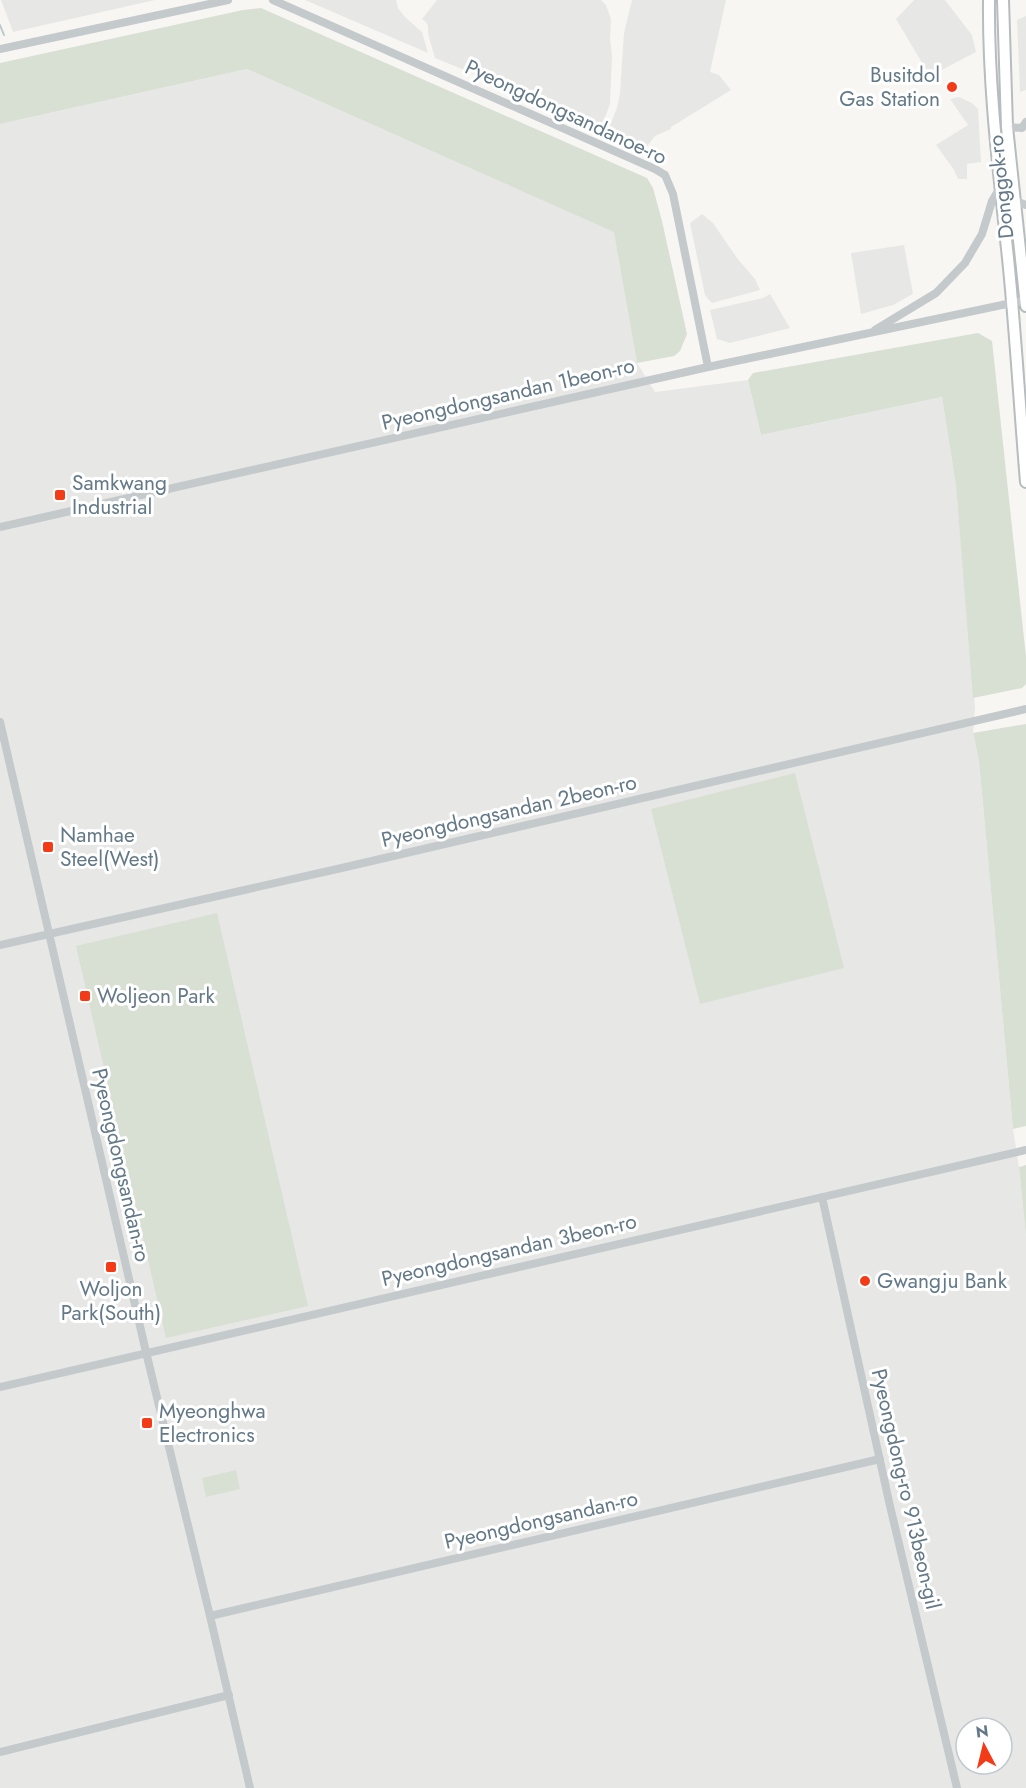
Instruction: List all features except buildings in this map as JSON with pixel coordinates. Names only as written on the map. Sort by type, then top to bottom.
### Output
[{"type":"main road","name":"Donggok-ro","points":[[989,0],[991,63],[1026,482]]},
{"type":"main road","name":"Donggok-ro","points":[[1003,0],[1007,128],[1026,306]]},
{"type":"street","points":[[0,49],[228,0]]},
{"type":"street","name":"Pyeongdongsandanoe-ro","points":[[273,0],[665,175],[673,194],[708,367]]},
{"type":"street","points":[[1007,128],[1022,128],[1026,122]]},
{"type":"street","points":[[869,334],[936,293],[965,263],[982,234],[992,201],[1001,186],[1014,200],[1026,205]]},
{"type":"street","name":"Pyeongdongsandan 1beon-ro","points":[[0,527],[708,367],[1026,300]]},
{"type":"street","name":"Pyeongdongsandan 2beon-ro","points":[[0,945],[1026,710]]},
{"type":"street","name":"Pyeongdongsandan-ro","points":[[0,722],[250,1788]]},
{"type":"street","name":"Pyeongdongsandan 3beon-ro","points":[[0,1387],[1026,1150]]},
{"type":"street","name":"Pyeongdong-ro 913beon-gil","points":[[822,1197],[880,1459],[957,1788]]},
{"type":"street","name":"Pyeongdongsandan-ro","points":[[210,1616],[880,1459]]},
{"type":"street","points":[[0,1752],[229,1695]]},
{"type":"shaded area","points":[[1,0],[155,0],[13,32]]},
{"type":"shaded area","points":[[305,0],[396,0],[398,8],[405,17],[422,32],[428,53]]},
{"type":"shaded area","points":[[437,0],[601,0],[606,5],[611,19],[612,56],[610,104],[600,131],[508,88],[435,58],[428,26],[422,19]]},
{"type":"shaded area","points":[[632,0],[726,0],[710,72],[719,75],[731,90],[671,129],[655,136],[645,149],[607,133],[620,93],[624,33]]},
{"type":"shaded area","points":[[914,0],[945,0],[972,35],[976,52],[930,76],[896,19]]},
{"type":"shaded area","points":[[261,8],[647,178],[653,188],[662,221],[687,334],[680,351],[674,356],[637,363],[614,232],[247,69],[0,124],[0,63]]},
{"type":"shaded area","points":[[1026,16],[1026,90],[1020,92],[1017,20]]},
{"type":"shaded area","points":[[247,69],[615,232],[637,363],[655,392],[748,380],[761,435],[942,397],[956,486],[975,708],[973,734],[979,761],[1013,1129],[1026,1236],[1026,1788],[0,1788],[0,124]]},
{"type":"shaded area","points":[[959,97],[972,103],[978,109],[981,162],[967,164],[967,179],[958,179],[936,145],[968,125],[950,99]]},
{"type":"shaded area","points":[[702,214],[713,223],[737,258],[755,279],[760,290],[712,303],[708,299],[705,295],[690,223]]},
{"type":"shaded area","points":[[904,245],[913,294],[893,305],[861,314],[851,253]]},
{"type":"shaded area","points":[[770,294],[790,328],[730,343],[717,339],[710,310],[763,298]]},
{"type":"shaded area","points":[[978,333],[992,341],[1026,657],[1026,684],[1022,688],[973,698],[956,486],[942,397],[761,435],[748,380],[753,373]]},
{"type":"shaded area","points":[[1026,724],[1026,1126],[1013,1129],[979,761],[973,733]]},
{"type":"shaded area","points":[[795,773],[844,968],[700,1004],[651,809]]},
{"type":"shaded area","points":[[217,913],[308,1306],[166,1338],[76,946]]},
{"type":"shaded area","points":[[1026,1165],[1026,1236],[1019,1167]]},
{"type":"shaded area","points":[[236,1470],[240,1489],[206,1497],[202,1478]]},
{"type":"waterway","points":[[0,25],[4,35]]},
{"type":"place","name":"Busitdol Gas Station","points":[[952,87]]},
{"type":"place","name":"Samkwang Industrial","points":[[60,495]]},
{"type":"place","name":"Namhae Steel(West)","points":[[48,847]]},
{"type":"place","name":"Woljeon Park","points":[[85,996]]},
{"type":"place","name":"Woljon Park(South)","points":[[111,1267]]},
{"type":"place","name":"Gwangju Bank","points":[[865,1281]]},
{"type":"place","name":"Myeonghwa Electronics","points":[[147,1423]]}]
